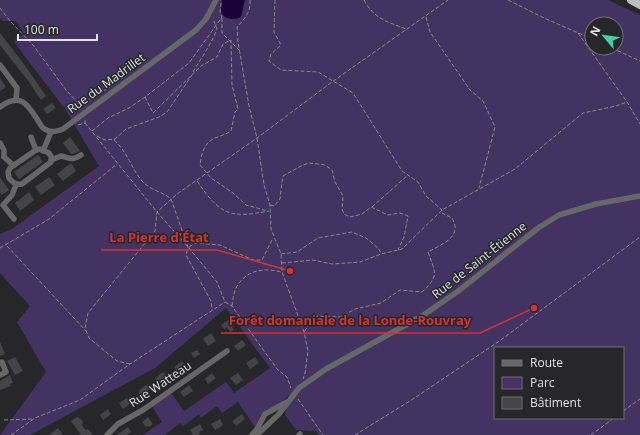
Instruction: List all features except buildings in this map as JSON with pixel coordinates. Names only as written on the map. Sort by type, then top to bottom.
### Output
[{"type":"highway","points":[[631,0],[640,5]]},
{"type":"street","name":"Rue du Madrillet","points":[[51,132],[63,129],[196,30],[206,19],[216,0]]},
{"type":"street","points":[[0,65],[17,88],[16,100]]},
{"type":"street","points":[[0,107],[8,101],[16,100],[26,104],[43,128],[51,132],[43,151]]},
{"type":"street","points":[[31,137],[36,150]]},
{"type":"street","points":[[0,144],[4,150],[2,158],[13,165]]},
{"type":"street","points":[[16,185],[9,178],[8,172],[13,165],[40,149],[49,153],[52,158],[51,160]]},
{"type":"street","points":[[16,185],[26,182],[51,160],[61,156],[74,159],[81,155]]},
{"type":"street","points":[[14,219],[3,205],[12,195],[16,185]]},
{"type":"street","name":"Rue de Saint-Étienne","points":[[253,435],[259,433],[279,414],[299,388],[326,369],[422,316],[457,292],[538,228],[560,215],[596,204],[640,196]]},
{"type":"street","name":"Rue Watteau","points":[[107,435],[118,424],[143,410],[227,351]]},
{"type":"street","points":[[0,363],[2,362],[6,372],[0,375]]},
{"type":"street","points":[[253,435],[265,414],[288,401]]},
{"type":"path","points":[[222,0],[220,12],[222,17],[222,33],[231,40],[240,51]]},
{"type":"path","points":[[250,0],[248,13],[245,19],[237,27],[240,51],[249,106],[257,138],[264,185],[270,206],[269,211],[271,229],[281,254],[280,263],[282,272],[304,332],[308,351],[305,373],[299,388]]},
{"type":"path","points":[[275,0],[274,32],[281,45],[271,54],[269,61],[281,70],[318,72],[332,82],[353,93],[402,171],[418,182],[426,196],[442,210],[442,213],[452,218],[455,226],[454,234],[447,242],[428,252],[435,272],[432,284],[422,292],[400,290],[381,303],[355,309],[341,317],[315,316],[304,332]]},
{"type":"path","points":[[364,0],[367,6],[379,18],[406,29]]},
{"type":"path","points":[[130,364],[117,361],[89,338],[85,328],[88,313],[155,231],[157,212],[171,199],[197,180],[448,0]]},
{"type":"path","points":[[508,0],[584,36]]},
{"type":"path","points":[[0,8],[33,45],[66,90],[77,102],[78,107],[83,114]]},
{"type":"path","points":[[92,131],[108,118],[129,108],[145,97],[189,63],[222,17]]},
{"type":"path","points":[[425,17],[430,32],[470,90],[482,101],[496,127],[479,189]]},
{"type":"path","points":[[96,136],[105,140],[114,139],[126,129],[159,117],[167,112],[193,74],[201,58],[214,39],[217,29],[216,26]]},
{"type":"path","points":[[578,33],[627,102],[640,124]]},
{"type":"path","points":[[145,97],[153,113],[201,66],[217,58],[223,44],[231,40]]},
{"type":"path","points":[[231,40],[232,85],[238,109],[235,112],[231,132],[225,136],[209,141],[204,149],[200,165],[211,178],[234,193],[246,205],[269,211]]},
{"type":"path","points":[[624,54],[640,61]]},
{"type":"path","points":[[77,102],[86,101],[95,97],[115,83]]},
{"type":"path","points":[[280,263],[313,260],[332,264],[360,262],[381,254],[402,249],[442,210],[514,168],[583,113],[616,106],[627,102]]},
{"type":"path","points":[[85,123],[157,212],[217,282],[225,302],[232,306],[278,370],[288,380],[294,394],[323,435]]},
{"type":"path","points":[[113,139],[120,145],[137,175],[152,190],[171,199],[188,247],[186,255],[211,301],[212,310]]},
{"type":"path","points":[[270,206],[274,206],[280,199],[283,176],[294,169],[309,163],[325,165],[332,170],[335,182],[343,196],[342,209],[344,214],[350,217],[362,214],[371,208],[408,175]]},
{"type":"path","points":[[0,248],[49,219],[118,164]]},
{"type":"path","points":[[197,180],[211,200],[226,213],[249,215],[269,211]]},
{"type":"path","points":[[371,208],[388,214],[400,213],[408,216],[404,237],[398,250]]},
{"type":"path","points":[[281,254],[297,252],[318,238],[327,238],[352,232],[366,238],[378,248],[381,254]]},
{"type":"path","points":[[355,435],[413,399],[498,342],[640,237]]},
{"type":"path","points":[[188,247],[195,243],[220,245],[253,260],[262,260],[274,238]]},
{"type":"path","points":[[6,245],[87,332]]},
{"type":"path","points":[[232,306],[234,292],[240,281],[251,273],[261,269],[271,269],[282,272]]},
{"type":"path","points":[[11,435],[35,418],[80,400],[130,364],[225,302]]},
{"type":"path","points":[[624,410],[640,399]]},
{"type":"path","points":[[4,420],[35,418]]},
{"type":"path","points":[[591,435],[613,419]]},
{"type":"green space","points":[[0,0],[608,0],[640,15],[640,435],[319,435],[316,431],[296,430],[285,415],[289,395],[279,404],[266,410],[261,415],[255,427],[238,402],[222,413],[217,406],[201,418],[199,414],[183,426],[180,423],[165,435],[143,435],[162,422],[152,406],[171,393],[184,411],[226,382],[234,393],[270,368],[226,308],[155,368],[30,435],[0,435],[46,372],[17,322],[30,306],[0,273],[0,234],[12,229],[99,166],[65,109],[14,42],[17,37],[25,35],[15,21],[3,21],[0,18]]},
{"type":"shaded area","points":[[222,0],[245,0],[241,17],[231,19],[224,16],[221,11]]},
{"type":"place","name":"La Pierre d'État","points":[[290,271]]},
{"type":"place","name":"Forêt domaniale de la Londe-Rouvray","points":[[534,308]]}]
